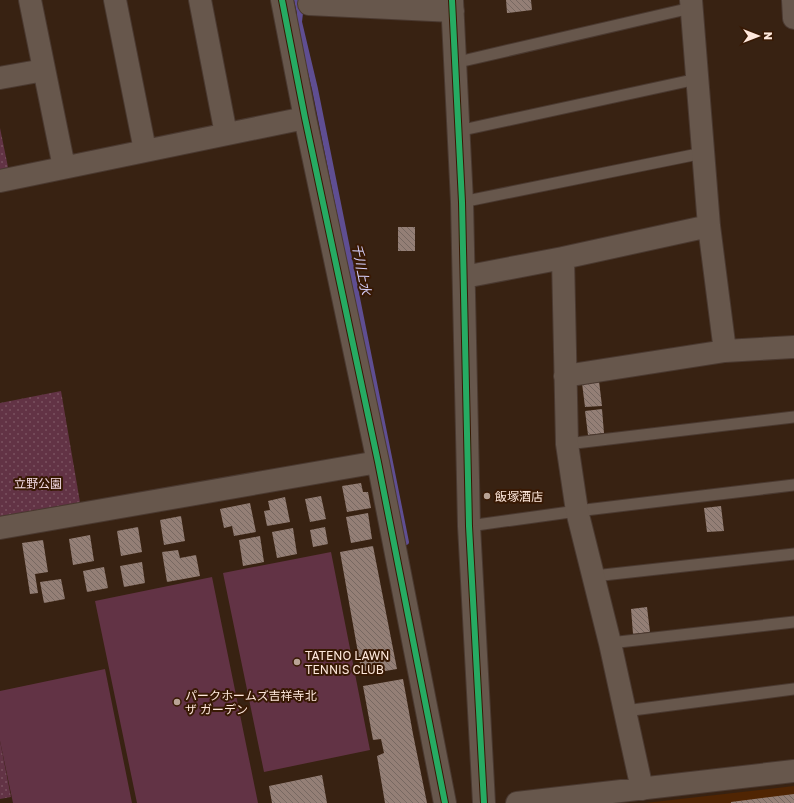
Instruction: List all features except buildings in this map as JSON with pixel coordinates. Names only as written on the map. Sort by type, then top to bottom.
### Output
[{"type":"street","points":[[30,0],[64,167]]},
{"type":"street","points":[[115,0],[145,150]]},
{"type":"street","points":[[200,0],[226,134]]},
{"type":"street","points":[[282,0],[378,462],[445,803]]},
{"type":"street","points":[[793,0],[794,18]]},
{"type":"street","points":[[309,4],[452,6],[462,202],[469,526],[484,803]]},
{"type":"street","points":[[691,4],[709,226],[725,351]]},
{"type":"street","points":[[0,78],[44,70]]},
{"type":"street","points":[[0,180],[306,118]]},
{"type":"street","points":[[464,277],[562,258],[709,226]]},
{"type":"street","points":[[562,258],[567,444],[577,511],[610,643],[642,789]]},
{"type":"street","points":[[565,376],[725,351],[794,347]]},
{"type":"street","points":[[0,528],[378,462]]},
{"type":"street","points":[[517,803],[794,771]]},
{"type":"lane","points":[[454,63],[691,4]]},
{"type":"lane","points":[[458,131],[697,79]]},
{"type":"lane","points":[[462,202],[703,153]]},
{"type":"lane","points":[[567,444],[794,418]]},
{"type":"lane","points":[[469,526],[577,511],[794,485]]},
{"type":"lane","points":[[594,576],[794,554]]},
{"type":"lane","points":[[610,643],[794,622]]},
{"type":"lane","points":[[625,711],[794,689]]},
{"type":"shaded area","points":[[794,786],[794,803],[645,803]]},
{"type":"green space","points":[[0,128],[9,172],[0,174]]},
{"type":"green space","name":"立野公園","points":[[61,391],[82,514],[0,528],[0,403]]},
{"type":"green space","name":"TATENO LAWN TENNIS CLUB","points":[[331,552],[370,750],[264,772],[223,573]]},
{"type":"green space","name":"パークホームズ吉祥寺北 ザ ガーデン","points":[[212,577],[258,803],[137,803],[95,601]]},
{"type":"green space","points":[[105,669],[132,803],[13,803],[0,741],[0,691]]},
{"type":"green space","points":[[0,741],[11,797],[0,799]]},
{"type":"waterway","name":"千川上水","points":[[297,0],[300,13],[299,22],[315,89],[406,542]]},
{"type":"cycle path","points":[[282,0],[305,118],[378,462],[445,803]]},
{"type":"cycle path","points":[[452,0],[462,202],[469,526],[484,803]]},
{"type":"place","name":"飯塚酒店","points":[[487,496]]},
{"type":"place","name":"TATENO LAWN TENNIS CLUB","points":[[297,662]]},
{"type":"place","name":"パークホームズ吉祥寺北 ザ ガーデン","points":[[177,702]]}]
